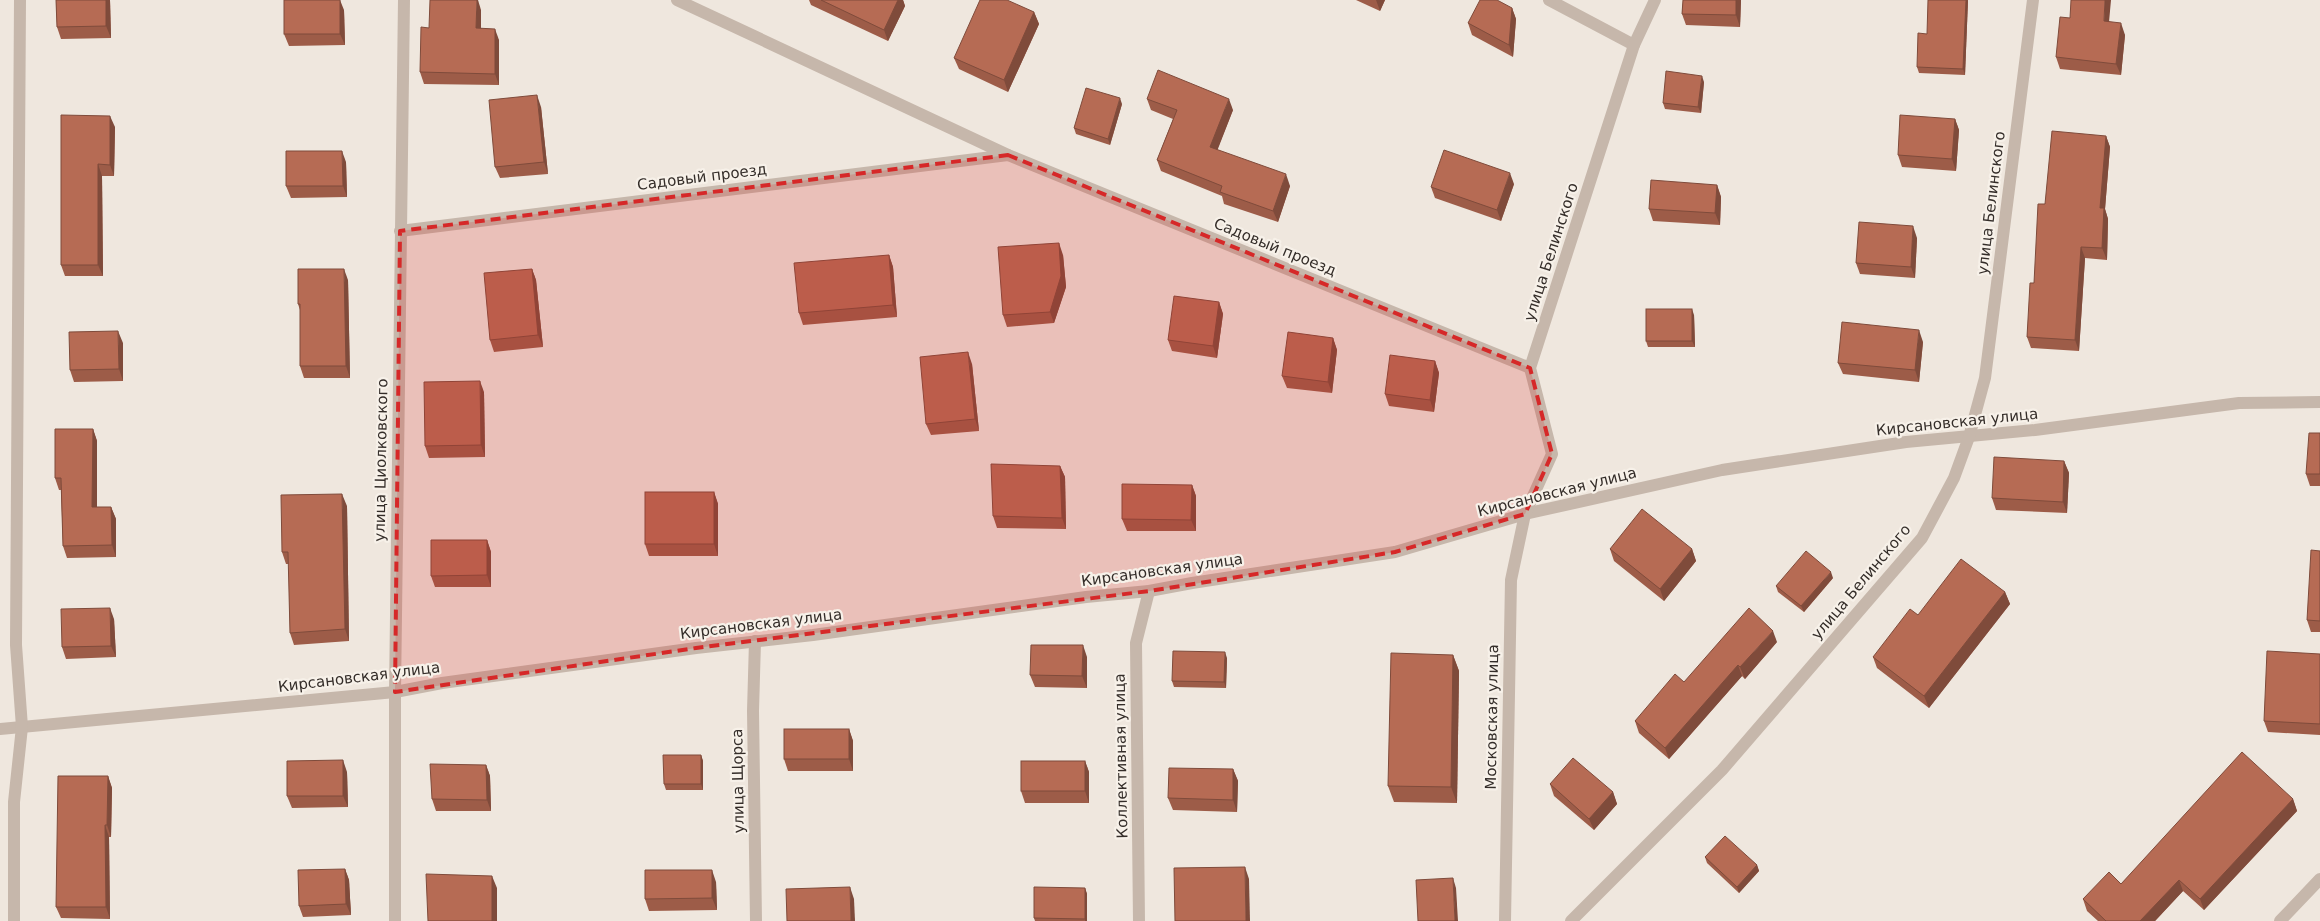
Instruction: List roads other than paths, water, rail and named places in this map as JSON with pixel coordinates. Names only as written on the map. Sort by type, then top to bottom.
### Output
[{"type":"street","points":[[14,921],[14,802],[22,727],[16,646],[20,0]]},
{"type":"street","name":"улица Циолковского","points":[[395,921],[394,692],[404,0]]},
{"type":"street","name":"Садовый проезд","points":[[677,0],[1008,155],[1530,368]]},
{"type":"street","points":[[1549,0],[1634,45]]},
{"type":"street","name":"улица Белинского","points":[[1530,368],[1634,45],[1655,0]]},
{"type":"street","name":"улица Белинского","points":[[1571,921],[1722,770],[1922,538],[1954,478],[1969,437],[1985,378],[2033,0]]},
{"type":"street","name":"Садовый проезд","points":[[400,231],[1008,155]]},
{"type":"street","points":[[1525,514],[1552,454],[1530,368]]},
{"type":"street","name":"Кирсановская улица","points":[[0,729],[394,692],[755,641],[1086,597],[1149,591],[1396,552],[1525,514],[1722,470],[1906,442],[1969,437],[2239,403],[2320,402]]},
{"type":"street","name":"Московская улица","points":[[1505,921],[1511,580],[1525,514]]},
{"type":"street","name":"Коллективная улица","points":[[1139,921],[1136,643],[1149,591]]},
{"type":"street","name":"улица Щорса","points":[[755,641],[753,711],[756,921]]},
{"type":"street","points":[[2280,921],[2320,879]]}]
